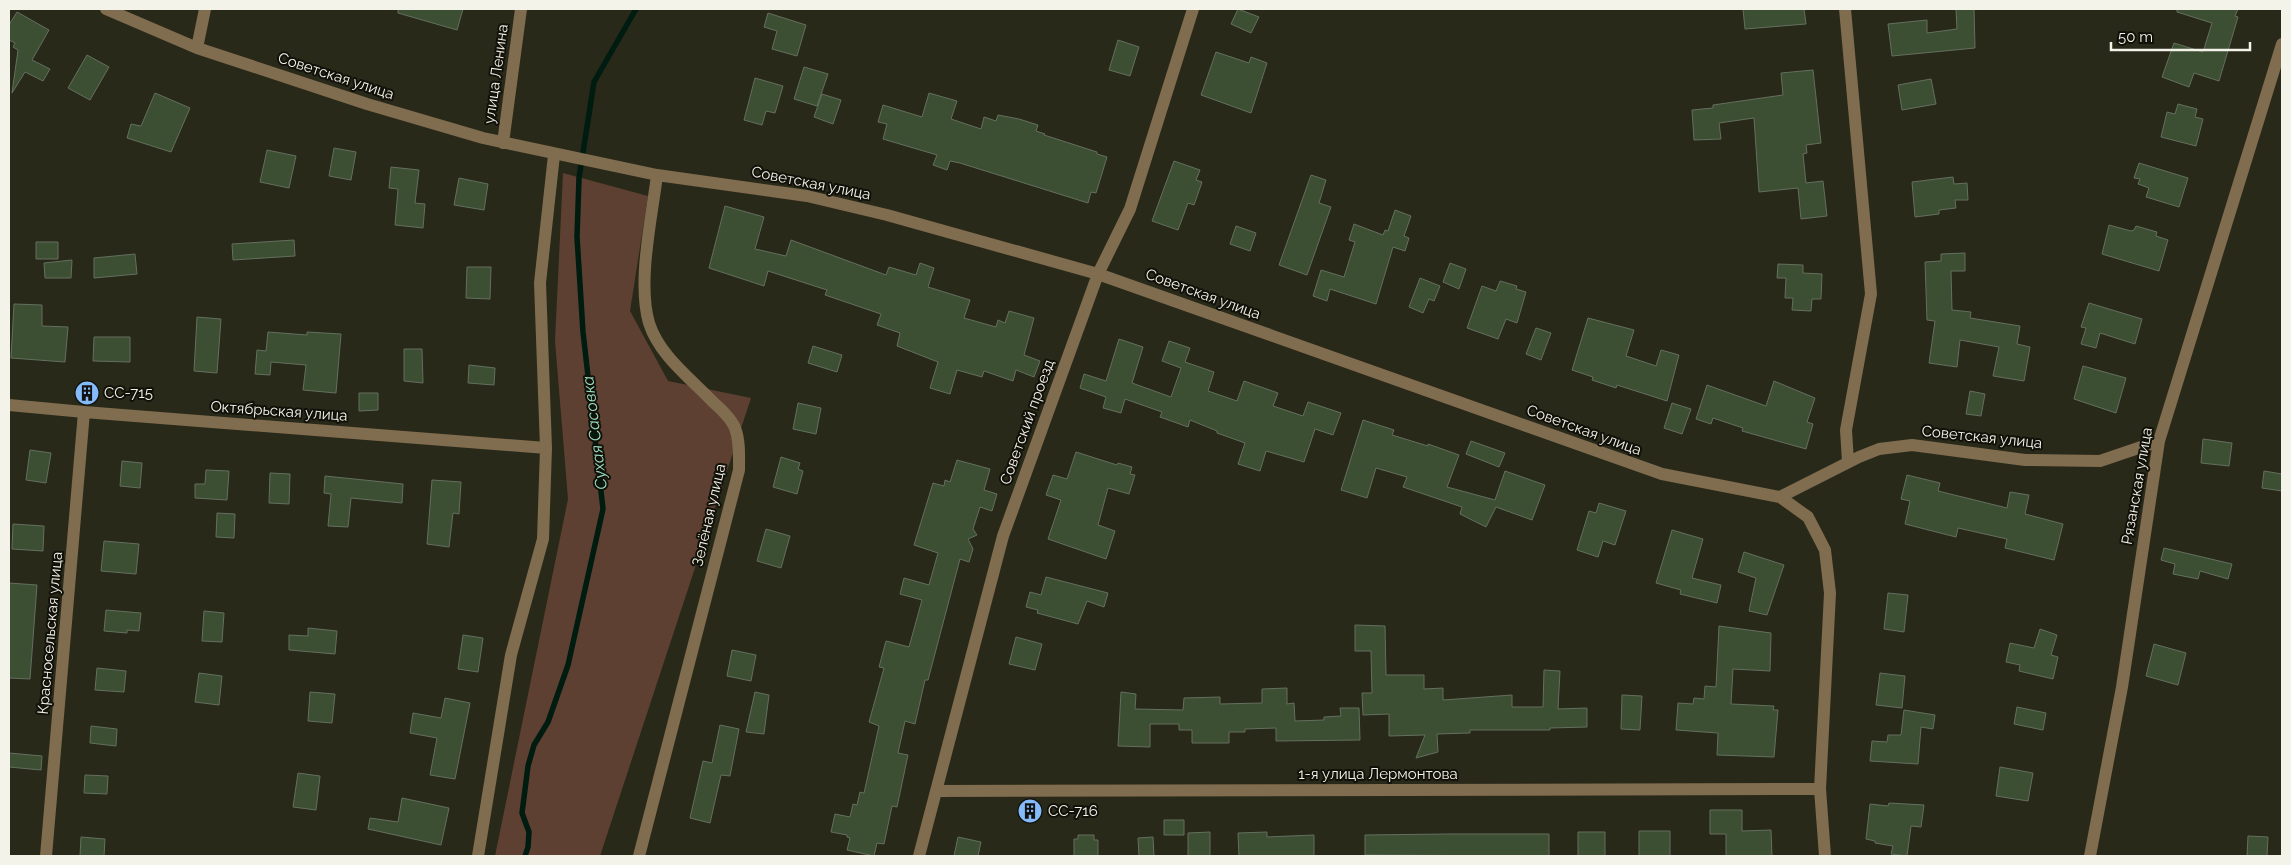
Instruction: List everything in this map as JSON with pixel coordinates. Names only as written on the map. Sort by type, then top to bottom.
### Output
[{"type":"street","name":"Советская улица","points":[[106,9],[197,48],[367,104],[503,143],[657,175],[807,196],[887,215],[1098,274],[1662,474],[1780,497],[1808,517],[1825,550],[1830,592],[1820,789],[1825,856]]},
{"type":"street","points":[[197,48],[205,9]]},
{"type":"street","name":"улица Ленина","points":[[503,143],[521,9]]},
{"type":"street","name":"Советский проезд","points":[[919,856],[1003,536],[1098,274],[1130,208],[1193,9]]},
{"type":"street","points":[[1845,9],[1870,294],[1846,430],[1848,462]]},
{"type":"street","name":"Рязанская улица","points":[[2090,856],[2122,687],[2159,441],[2282,44]]},
{"type":"street","points":[[478,856],[511,654],[543,539],[546,448],[540,283],[558,155]]},
{"type":"street","name":"Зелёная улица","points":[[639,856],[739,470],[739,449],[735,428],[725,413],[666,354],[650,323],[646,305],[647,261],[657,175]]},
{"type":"street","name":"Октябрьская улица","points":[[9,405],[546,448]]},
{"type":"street","name":"Красносельская улица","points":[[46,856],[84,412]]},
{"type":"street","name":"Советская улица","points":[[1780,497],[1848,462],[1879,449],[1912,445],[2025,460],[2100,461],[2159,441]]},
{"type":"street","name":"1-я улица Лермонтова","points":[[936,791],[1820,789]]},
{"type":"shaded area","points":[[563,173],[648,196],[630,311],[668,381],[751,398],[600,856],[495,856],[568,499],[555,341]]},
{"type":"building","points":[[398,9],[463,9],[457,30],[398,13]]},
{"type":"building","points":[[1238,9],[1259,17],[1251,33],[1231,24]]},
{"type":"building","points":[[1743,9],[1804,9],[1806,24],[1745,29]]},
{"type":"building","points":[[1956,9],[1974,9],[1975,48],[1892,56],[1888,24],[1927,20],[1927,33],[1957,29]]},
{"type":"building","points":[[2177,9],[2238,9],[2235,16],[2238,17],[2219,81],[2194,73],[2189,87],[2162,77],[2174,43],[2203,52],[2212,23],[2177,12]]},
{"type":"building","points":[[17,12],[49,30],[32,60],[50,69],[43,81],[25,72],[12,93],[18,50],[13,47],[15,43],[9,40],[9,25]]},
{"type":"building","points":[[768,13],[806,25],[797,56],[772,49],[777,31],[764,27]]},
{"type":"building","points":[[1118,40],[1139,47],[1130,76],[1109,70]]},
{"type":"building","points":[[1216,52],[1249,63],[1251,57],[1267,63],[1251,113],[1201,95]]},
{"type":"building","points":[[87,55],[109,67],[90,100],[68,88]]},
{"type":"building","points":[[804,67],[828,74],[817,106],[794,99]]},
{"type":"building","points":[[1813,70],[1821,143],[1806,145],[1807,153],[1803,154],[1806,183],[1823,181],[1827,216],[1801,219],[1798,188],[1759,192],[1754,118],[1719,123],[1721,139],[1694,140],[1692,110],[1713,108],[1713,105],[1783,95],[1781,73]]},
{"type":"building","points":[[755,78],[783,86],[775,113],[766,111],[762,125],[744,120]]},
{"type":"building","points":[[1931,79],[1936,104],[1902,110],[1898,85]]},
{"type":"building","points":[[155,93],[190,108],[171,152],[127,138],[131,124],[141,126]]},
{"type":"building","points":[[929,93],[957,101],[951,119],[981,129],[984,117],[996,121],[998,115],[1019,119],[1038,125],[1036,131],[1044,135],[1107,157],[1096,193],[1091,192],[1088,203],[960,163],[950,161],[947,170],[933,165],[937,155],[883,139],[887,124],[878,122],[883,105],[922,117]]},
{"type":"building","points":[[822,94],[841,100],[833,124],[814,117]]},
{"type":"building","points":[[2178,104],[2197,109],[2195,117],[2203,119],[2196,146],[2161,137],[2167,112],[2175,114]]},
{"type":"building","points":[[334,148],[356,152],[351,180],[329,176]]},
{"type":"building","points":[[267,150],[296,156],[289,188],[260,182]]},
{"type":"building","points":[[1174,161],[1200,170],[1196,180],[1202,182],[1194,205],[1188,203],[1178,230],[1152,221]]},
{"type":"building","points":[[2139,163],[2188,178],[2179,207],[2146,197],[2149,188],[2138,184],[2140,179],[2134,178]]},
{"type":"building","points":[[391,167],[419,170],[415,203],[425,204],[423,228],[395,225],[398,189],[389,188]]},
{"type":"building","points":[[1311,175],[1326,180],[1319,203],[1331,207],[1307,275],[1279,265]]},
{"type":"building","points":[[1953,177],[1954,184],[1967,183],[1968,200],[1955,200],[1956,208],[1939,210],[1939,214],[1915,217],[1912,182]]},
{"type":"building","points":[[459,178],[488,184],[484,210],[454,205]]},
{"type":"building","points":[[725,206],[764,217],[755,249],[786,256],[791,240],[886,275],[889,267],[916,275],[920,263],[934,268],[928,287],[970,300],[964,318],[996,327],[998,320],[1005,323],[1009,311],[1034,318],[1024,355],[1040,361],[1034,377],[1016,370],[1013,381],[984,371],[982,377],[957,370],[950,394],[930,388],[938,362],[897,346],[900,333],[877,325],[881,314],[825,295],[827,290],[768,271],[764,286],[709,268]]},
{"type":"building","points":[[1395,210],[1411,216],[1404,236],[1409,238],[1405,251],[1393,247],[1376,304],[1330,289],[1327,301],[1313,296],[1321,270],[1344,277],[1355,242],[1349,240],[1354,224],[1383,235],[1385,230],[1388,231]]},
{"type":"building","points":[[2109,225],[2131,231],[2136,226],[2157,232],[2156,236],[2168,240],[2159,271],[2102,254]]},
{"type":"building","points":[[1236,226],[1256,233],[1250,251],[1230,244]]},
{"type":"building","points":[[294,240],[295,256],[233,260],[232,244]]},
{"type":"building","points":[[36,242],[58,242],[58,259],[36,259]]},
{"type":"building","points":[[1965,253],[1965,271],[1951,271],[1952,310],[1971,312],[1970,318],[2020,326],[2017,344],[2030,347],[2024,381],[1993,376],[1999,347],[1960,340],[1957,367],[1929,363],[1935,321],[1927,320],[1925,262],[1941,261],[1941,254]]},
{"type":"building","points":[[135,254],[137,274],[94,278],[94,258]]},
{"type":"building","points":[[72,260],[71,278],[45,278],[44,263]]},
{"type":"building","points":[[1450,263],[1466,269],[1459,289],[1443,282]]},
{"type":"building","points":[[1778,264],[1803,265],[1803,273],[1822,274],[1821,299],[1812,299],[1811,311],[1792,310],[1793,298],[1785,298],[1786,278],[1777,278]]},
{"type":"building","points":[[467,267],[491,267],[490,299],[466,298]]},
{"type":"building","points":[[1420,278],[1440,286],[1434,301],[1429,299],[1423,313],[1409,307]]},
{"type":"building","points":[[1500,281],[1517,286],[1516,289],[1526,292],[1517,323],[1506,319],[1498,339],[1467,328],[1482,286],[1496,291]]},
{"type":"building","points":[[2089,303],[2142,319],[2135,344],[2100,333],[2096,348],[2081,344],[2086,328],[2081,327]]},
{"type":"building","points":[[14,304],[42,305],[42,326],[68,327],[65,362],[11,358]]},
{"type":"building","points":[[197,317],[221,319],[217,373],[194,371]]},
{"type":"building","points":[[1588,318],[1634,330],[1626,356],[1656,366],[1661,350],[1679,355],[1667,401],[1617,385],[1616,388],[1592,380],[1593,377],[1572,370]]},
{"type":"building","points":[[1536,328],[1551,333],[1541,360],[1526,354]]},
{"type":"building","points":[[268,332],[307,335],[307,332],[341,334],[336,393],[303,390],[306,365],[271,362],[270,375],[255,374],[257,350],[266,351]]},
{"type":"building","points":[[94,337],[130,337],[130,362],[93,361]]},
{"type":"building","points":[[1119,339],[1143,347],[1132,383],[1171,397],[1181,368],[1162,361],[1169,341],[1190,348],[1185,362],[1214,372],[1208,391],[1237,401],[1244,381],[1278,393],[1273,406],[1303,416],[1308,402],[1341,413],[1333,435],[1315,429],[1304,462],[1266,451],[1260,471],[1238,464],[1245,443],[1217,433],[1217,431],[1190,420],[1188,427],[1160,417],[1162,412],[1125,399],[1121,413],[1103,408],[1106,397],[1080,388],[1084,374],[1106,381]]},
{"type":"building","points":[[813,346],[842,355],[837,372],[808,363]]},
{"type":"building","points":[[404,349],[422,349],[423,383],[404,381]]},
{"type":"building","points":[[469,365],[495,368],[494,385],[468,383]]},
{"type":"building","points":[[2083,366],[2126,378],[2116,413],[2074,399]]},
{"type":"building","points":[[1774,381],[1815,398],[1807,422],[1813,424],[1806,449],[1742,431],[1743,428],[1713,418],[1711,424],[1696,419],[1707,385],[1766,406]]},
{"type":"building","points":[[1970,391],[1985,394],[1981,416],[1966,414]]},
{"type":"building","points":[[359,393],[378,393],[378,410],[359,411]]},
{"type":"building","points":[[798,403],[821,408],[816,434],[793,429]]},
{"type":"building","points":[[1672,403],[1691,409],[1682,434],[1664,428]]},
{"type":"building","points":[[1363,420],[1394,430],[1392,435],[1428,446],[1428,444],[1459,455],[1447,487],[1495,500],[1505,471],[1545,485],[1532,520],[1496,507],[1486,527],[1460,514],[1462,507],[1403,487],[1407,477],[1376,468],[1367,498],[1341,490]]},
{"type":"building","points":[[2203,439],[2232,443],[2229,466],[2201,463]]},
{"type":"building","points":[[1471,441],[1505,453],[1499,467],[1466,454]]},
{"type":"building","points":[[30,450],[51,453],[46,483],[26,480]]},
{"type":"building","points":[[1076,452],[1117,465],[1118,463],[1132,467],[1130,474],[1135,475],[1129,494],[1108,488],[1098,525],[1115,531],[1106,559],[1048,539],[1061,500],[1046,495],[1053,475],[1067,479]]},
{"type":"building","points":[[781,457],[800,463],[798,469],[803,471],[797,494],[773,487]]},
{"type":"building","points":[[957,460],[990,469],[984,490],[997,494],[992,511],[980,507],[973,529],[977,535],[968,539],[973,549],[969,562],[960,559],[928,680],[925,680],[915,724],[905,721],[898,753],[908,755],[897,807],[892,806],[884,844],[877,843],[874,856],[847,850],[850,838],[847,835],[831,832],[835,814],[850,817],[853,804],[857,805],[860,792],[864,793],[879,726],[869,722],[884,668],[879,667],[886,641],[909,647],[922,600],[900,594],[904,578],[929,585],[938,553],[914,545],[933,483],[944,486],[945,480],[950,482]]},
{"type":"building","points":[[122,461],[142,463],[140,488],[120,486]]},
{"type":"building","points":[[206,470],[229,471],[227,500],[195,498],[195,484],[205,484]]},
{"type":"building","points":[[2264,471],[2282,474],[2282,491],[2262,488]]},
{"type":"building","points":[[270,473],[290,474],[289,504],[269,503]]},
{"type":"building","points":[[1907,475],[1940,483],[1938,491],[2007,508],[2010,492],[2029,495],[2025,514],[2063,524],[2054,560],[2005,548],[2007,539],[1958,528],[1956,537],[1905,524],[1910,501],[1901,499]]},
{"type":"building","points":[[325,476],[403,484],[402,503],[351,498],[348,527],[328,526],[331,494],[324,493]]},
{"type":"building","points":[[432,480],[461,482],[459,514],[453,513],[449,547],[427,544]]},
{"type":"building","points":[[1599,503],[1626,511],[1615,545],[1603,541],[1598,557],[1577,550],[1589,511],[1596,513]]},
{"type":"building","points":[[217,513],[235,514],[234,538],[216,537]]},
{"type":"building","points":[[13,524],[44,526],[43,551],[12,549]]},
{"type":"building","points":[[766,529],[790,536],[781,568],[757,561]]},
{"type":"building","points":[[1672,530],[1703,539],[1692,578],[1721,585],[1717,603],[1680,594],[1681,590],[1656,583]]},
{"type":"building","points":[[104,541],[139,544],[136,574],[101,571]]},
{"type":"building","points":[[2164,548],[2232,564],[2228,579],[2200,571],[2198,579],[2173,574],[2175,564],[2161,560]]},
{"type":"building","points":[[1744,552],[1784,565],[1767,615],[1749,611],[1756,578],[1738,572]]},
{"type":"building","points":[[1046,577],[1108,593],[1104,607],[1087,601],[1078,624],[1037,613],[1038,610],[1026,607],[1030,592],[1041,595]]},
{"type":"building","points":[[9,583],[37,585],[30,679],[9,678]]},
{"type":"building","points":[[1888,593],[1908,595],[1904,632],[1884,629]]},
{"type":"building","points":[[106,610],[141,613],[139,631],[127,630],[127,633],[104,631]]},
{"type":"building","points":[[204,611],[224,613],[222,642],[202,641]]},
{"type":"building","points":[[1355,625],[1385,626],[1386,675],[1424,675],[1424,689],[1443,688],[1443,700],[1512,695],[1512,707],[1543,707],[1544,670],[1560,671],[1558,709],[1587,708],[1587,727],[1550,728],[1550,730],[1470,730],[1470,733],[1437,734],[1438,752],[1416,758],[1425,735],[1389,736],[1389,714],[1363,715],[1362,693],[1372,693],[1371,651],[1355,651]]},
{"type":"building","points":[[1719,626],[1771,633],[1770,671],[1733,669],[1731,704],[1774,706],[1773,710],[1778,710],[1774,757],[1717,755],[1718,733],[1676,730],[1678,703],[1693,704],[1694,698],[1704,699],[1705,686],[1716,687]]},
{"type":"building","points":[[308,628],[337,631],[335,654],[289,650],[289,635],[308,636]]},
{"type":"building","points":[[2040,629],[2057,635],[2051,655],[2058,657],[2053,679],[2019,671],[2020,665],[2006,662],[2010,643],[2034,648]]},
{"type":"building","points":[[463,635],[483,638],[478,672],[458,669]]},
{"type":"building","points":[[1016,637],[1042,644],[1035,670],[1009,664]]},
{"type":"building","points":[[2154,644],[2186,653],[2178,685],[2146,676]]},
{"type":"building","points":[[732,650],[756,655],[751,681],[727,676]]},
{"type":"building","points":[[97,668],[126,671],[124,692],[95,690]]},
{"type":"building","points":[[199,673],[222,676],[219,705],[195,702]]},
{"type":"building","points":[[1880,673],[1905,676],[1902,708],[1876,705]]},
{"type":"building","points":[[1287,688],[1287,704],[1294,703],[1295,721],[1324,720],[1324,717],[1341,716],[1340,708],[1359,708],[1360,740],[1276,741],[1276,728],[1245,729],[1245,732],[1229,732],[1229,743],[1192,743],[1192,730],[1179,730],[1179,724],[1150,724],[1150,747],[1118,746],[1121,692],[1136,694],[1135,709],[1183,710],[1184,698],[1220,697],[1220,704],[1262,703],[1262,689]]},
{"type":"building","points":[[310,692],[335,694],[332,723],[308,721]]},
{"type":"building","points":[[755,692],[769,695],[764,734],[746,732]]},
{"type":"building","points":[[1622,695],[1642,696],[1640,730],[1621,729]]},
{"type":"building","points":[[445,698],[470,703],[455,779],[430,775],[437,738],[410,733],[413,713],[441,718]]},
{"type":"building","points":[[2017,707],[2046,713],[2043,730],[2014,724]]},
{"type":"building","points":[[1904,710],[1935,715],[1933,729],[1921,727],[1918,764],[1870,761],[1872,741],[1887,742],[1888,735],[1901,735]]},
{"type":"building","points":[[720,725],[739,729],[730,776],[721,775],[710,823],[690,818],[703,761],[712,763]]},
{"type":"building","points":[[91,726],[117,729],[116,746],[90,743]]},
{"type":"building","points":[[9,753],[42,756],[41,770],[9,767]]},
{"type":"building","points":[[2000,767],[2033,773],[2028,801],[1996,796]]},
{"type":"building","points":[[298,773],[320,776],[316,810],[293,807]]},
{"type":"building","points":[[85,775],[108,776],[107,794],[84,793]]},
{"type":"building","points":[[402,798],[449,808],[441,845],[368,829],[370,818],[398,822]]},
{"type":"building","points":[[1889,803],[1924,805],[1921,827],[1911,826],[1907,856],[1891,854],[1893,846],[1875,843],[1875,841],[1866,839],[1870,804],[1888,806]]},
{"type":"building","points":[[1710,810],[1742,810],[1742,831],[1771,830],[1772,856],[1726,856],[1726,834],[1710,834]]},
{"type":"building","points":[[1164,820],[1184,820],[1184,835],[1164,835]]},
{"type":"building","points":[[1639,831],[1670,831],[1670,856],[1639,856]]},
{"type":"building","points":[[1210,832],[1210,856],[1188,856],[1188,833]]},
{"type":"building","points":[[1267,832],[1267,837],[1314,835],[1314,856],[1239,856],[1238,833]]},
{"type":"building","points":[[1578,832],[1605,832],[1605,856],[1578,856]]},
{"type":"building","points":[[1549,834],[1549,856],[1365,855],[1365,835]]},
{"type":"building","points":[[1078,835],[1094,835],[1094,840],[1098,840],[1098,856],[1074,856],[1074,839],[1078,839]]},
{"type":"building","points":[[2248,836],[2268,837],[2267,856],[2247,856]]},
{"type":"building","points":[[81,837],[105,839],[104,856],[80,856]]},
{"type":"building","points":[[958,837],[981,842],[978,856],[954,856]]},
{"type":"building","points":[[1153,837],[1154,856],[1139,856],[1138,838]]},
{"type":"waterway","name":"Сухая Сасовка","points":[[525,856],[529,832],[522,813],[528,766],[534,745],[548,722],[568,665],[603,509],[583,332],[577,237],[579,178],[594,82],[636,9]]},
{"type":"place","name":"СС-715","points":[[87,393]]},
{"type":"place","name":"СС-716","points":[[1030,811]]}]
